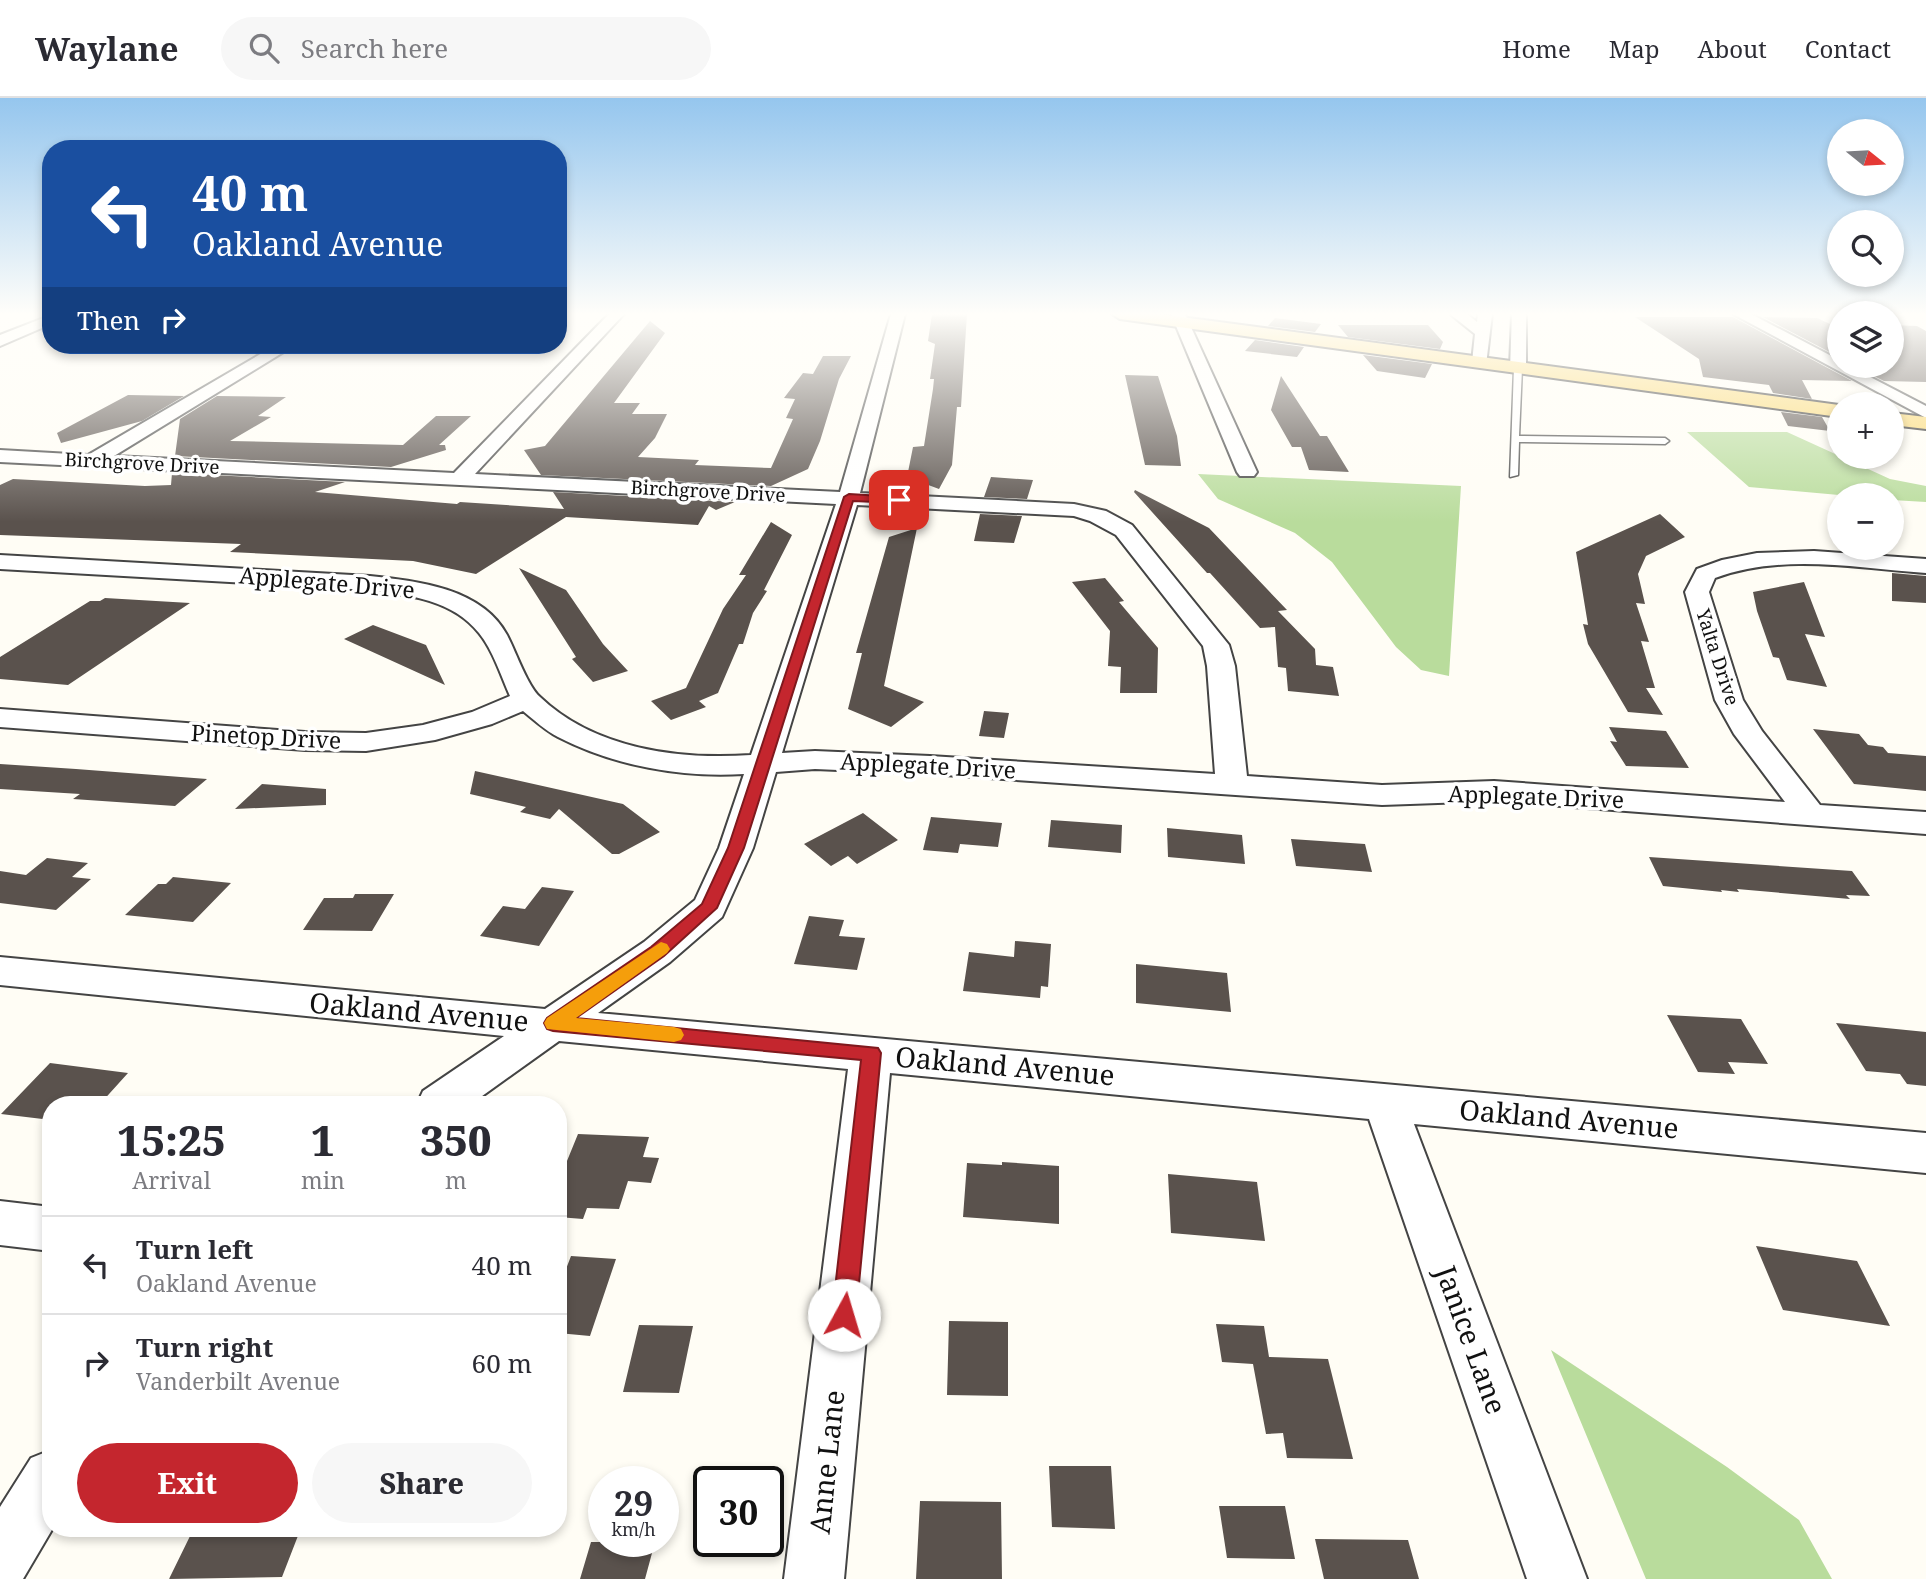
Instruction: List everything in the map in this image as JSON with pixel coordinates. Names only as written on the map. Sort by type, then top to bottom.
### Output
[{"type":"main road","points":[[1631,383],[1827,409]]},
{"type":"main road","points":[[1904,420],[1926,423]]},
{"type":"street","points":[[93,460],[223,383]]},
{"type":"street","points":[[459,479],[551,383]]},
{"type":"street","points":[[449,1096],[657,952],[709,908],[736,848],[849,497],[879,383]]},
{"type":"street","points":[[1208,383],[1247,472]]},
{"type":"street","points":[[1870,383],[1926,413]]},
{"type":"street","name":"Birchgrove Drive","points":[[0,456],[849,497],[1074,510],[1098,516],[1124,530],[1216,645],[1221,666],[1232,786]]},
{"type":"street","name":"Yalta Drive","points":[[1811,815],[1749,734],[1729,700],[1697,592],[1705,574],[1728,564],[1756,559],[1926,566]]},
{"type":"street","name":"Applegate Drive","points":[[0,562],[370,583],[412,588],[472,612],[492,631],[526,700],[566,730],[606,747],[650,758],[713,767],[815,760],[1382,795],[1494,791],[1926,823]]},
{"type":"street","name":"Pinetop Drive","points":[[0,718],[305,741],[366,742],[425,734],[482,718],[526,700]]},
{"type":"street","name":"Oakland Avenue","points":[[0,971],[1926,1153]]},
{"type":"street","name":"Anne Lane","points":[[814,1579],[871,1053]]},
{"type":"street","name":"Janice Lane","points":[[1384,1101],[1558,1579]]},
{"type":"street","points":[[0,1223],[42,1228]]},
{"type":"street","points":[[0,1561],[42,1493]]},
{"type":"lane","points":[[1513,475],[1517,383]]},
{"type":"lane","points":[[1514,439],[1665,441]]},
{"type":"green space","points":[[1687,432],[1787,432],[1827,450],[1827,469],[1868,469],[1890,479],[1926,486],[1926,502],[1904,501],[1904,483],[1827,483],[1827,494],[1749,487]]},
{"type":"green space","points":[[1198,474],[1461,486],[1449,676],[1421,670],[1396,647],[1332,562],[1295,533],[1218,499]]},
{"type":"green space","points":[[1551,1350],[1727,1467],[1799,1520],[1832,1579],[1646,1579]]},
{"type":"building","points":[[598,383],[628,383],[614,403],[640,403],[632,414],[667,414],[655,438],[638,457],[699,460],[695,465],[771,468],[793,419],[786,418],[795,399],[784,398],[795,383],[838,383],[820,441],[808,469],[771,486],[541,475],[524,450],[545,446]]},
{"type":"building","points":[[934,383],[963,383],[961,407],[957,407],[952,465],[939,489],[907,477],[913,447],[924,446]]},
{"type":"building","points":[[1127,383],[1160,383],[1177,436],[1181,466],[1145,465]]},
{"type":"building","points":[[1279,383],[1286,383],[1320,436],[1327,436],[1349,472],[1309,470],[1301,447],[1292,447],[1271,410]]},
{"type":"building","points":[[1753,383],[1804,383],[1812,399],[1773,393],[1769,385]]},
{"type":"building","points":[[128,395],[184,396],[142,421],[61,443],[57,433]]},
{"type":"building","points":[[217,396],[286,397],[258,416],[271,417],[230,441],[403,445],[436,416],[471,416],[439,445],[445,445],[446,450],[391,467],[175,456],[180,419]]},
{"type":"building","points":[[1781,412],[1822,417],[1827,431],[1788,426]]},
{"type":"building","points":[[172,473],[345,482],[315,492],[457,504],[460,502],[564,509],[553,492],[735,502],[716,510],[709,506],[698,525],[566,517],[476,574],[413,561],[230,552],[241,544],[0,535],[0,485],[13,479],[145,486],[171,485]]},
{"type":"building","points":[[991,477],[1033,480],[1027,499],[984,497]]},
{"type":"building","points":[[1135,490],[1209,528],[1287,610],[1278,611],[1315,649],[1316,665],[1333,667],[1339,696],[1288,691],[1286,668],[1278,667],[1275,627],[1260,628],[1210,573],[1207,573]]},
{"type":"building","points":[[980,514],[1022,516],[1014,543],[974,541]]},
{"type":"building","points":[[1660,514],[1685,537],[1646,556],[1638,574],[1645,604],[1636,603],[1649,642],[1641,641],[1655,688],[1646,688],[1663,715],[1628,712],[1588,644],[1583,624],[1588,625],[1576,552]]},
{"type":"building","points":[[771,522],[792,535],[764,590],[767,591],[753,613],[743,644],[739,644],[718,693],[699,701],[706,707],[671,720],[651,701],[686,688],[723,609],[746,575],[739,575]]},
{"type":"building","points":[[917,528],[884,686],[924,702],[891,727],[848,709],[862,653],[856,653],[889,537]]},
{"type":"building","points":[[519,568],[566,590],[603,644],[628,671],[593,682],[572,659],[576,657]]},
{"type":"building","points":[[1892,573],[1926,576],[1926,603],[1892,601]]},
{"type":"building","points":[[1105,578],[1124,601],[1119,602],[1158,648],[1157,693],[1120,693],[1121,667],[1108,666],[1110,631],[1072,582]]},
{"type":"building","points":[[1804,582],[1825,637],[1805,634],[1827,687],[1787,680],[1779,658],[1773,657],[1757,611],[1753,592]]},
{"type":"building","points":[[105,598],[190,603],[68,685],[0,679],[0,657],[90,601]]},
{"type":"building","points":[[373,625],[426,645],[445,685],[344,639]]},
{"type":"building","points":[[984,711],[1009,713],[1004,738],[979,736]]},
{"type":"building","points":[[1609,727],[1666,731],[1689,768],[1626,766],[1610,741],[1617,742]]},
{"type":"building","points":[[1813,729],[1859,734],[1868,745],[1883,747],[1888,753],[1926,756],[1926,791],[1854,784]]},
{"type":"building","points":[[0,764],[207,779],[175,806],[73,799],[80,794],[0,789]]},
{"type":"building","points":[[475,771],[623,804],[660,832],[619,854],[612,854],[559,809],[550,819],[520,812],[526,807],[470,794]]},
{"type":"building","points":[[262,784],[326,789],[326,805],[235,809]]},
{"type":"building","points":[[863,813],[898,840],[857,864],[848,856],[831,866],[804,844]]},
{"type":"building","points":[[931,817],[1002,823],[998,847],[960,844],[958,853],[923,850]]},
{"type":"building","points":[[1051,820],[1122,825],[1121,853],[1048,847]]},
{"type":"building","points":[[1167,828],[1242,835],[1245,864],[1168,857]]},
{"type":"building","points":[[1291,839],[1365,844],[1372,872],[1296,866]]},
{"type":"building","points":[[1649,857],[1852,871],[1870,896],[1846,895],[1850,899],[1737,889],[1739,892],[1663,886]]},
{"type":"building","points":[[47,858],[88,863],[72,877],[91,879],[56,910],[0,903],[0,871],[26,875]]},
{"type":"building","points":[[173,877],[231,883],[193,922],[125,915],[158,884],[166,884]]},
{"type":"building","points":[[542,887],[574,891],[539,946],[480,936],[503,906],[525,909]]},
{"type":"building","points":[[355,894],[394,894],[372,931],[303,930],[324,898],[353,898]]},
{"type":"building","points":[[809,916],[844,920],[839,936],[865,938],[857,970],[794,964]]},
{"type":"building","points":[[1015,941],[1051,944],[1048,987],[1041,986],[1040,998],[963,991],[969,952],[1014,957]]},
{"type":"building","points":[[1136,964],[1227,973],[1231,1012],[1136,1003]]},
{"type":"building","points":[[1667,1015],[1741,1019],[1768,1064],[1728,1062],[1735,1074],[1698,1072]]},
{"type":"building","points":[[1836,1023],[1926,1032],[1926,1086],[1907,1084],[1900,1074],[1866,1071]]},
{"type":"building","points":[[50,1063],[128,1073],[107,1096],[42,1096],[42,1119],[1,1114]]},
{"type":"building","points":[[578,1134],[649,1137],[643,1157],[659,1158],[651,1183],[628,1181],[619,1209],[587,1208],[583,1219],[567,1218],[567,1161]]},
{"type":"building","points":[[1002,1162],[1059,1166],[1059,1224],[963,1217],[967,1163],[1002,1165]]},
{"type":"building","points":[[1168,1174],[1257,1182],[1265,1241],[1171,1233]]},
{"type":"building","points":[[1756,1246],[1857,1261],[1890,1326],[1783,1310]]},
{"type":"building","points":[[571,1256],[616,1259],[590,1336],[567,1334],[567,1266]]},
{"type":"building","points":[[949,1321],[1008,1322],[1008,1396],[947,1395]]},
{"type":"building","points":[[1216,1324],[1264,1326],[1269,1357],[1328,1359],[1353,1459],[1287,1458],[1283,1433],[1266,1434],[1253,1364],[1222,1362]]},
{"type":"building","points":[[639,1325],[693,1326],[679,1393],[623,1392]]},
{"type":"building","points":[[1049,1466],[1111,1466],[1115,1529],[1052,1527]]},
{"type":"building","points":[[920,1501],[1001,1502],[1002,1579],[916,1579]]},
{"type":"building","points":[[1219,1506],[1285,1506],[1295,1559],[1227,1558]]},
{"type":"building","points":[[190,1537],[298,1537],[282,1577],[169,1579]]},
{"type":"building","points":[[1315,1539],[1408,1540],[1419,1579],[1324,1579]]},
{"type":"building","points":[[588,1552],[588,1557],[651,1557],[645,1579],[580,1579]]},
{"type":"slow traffic","points":[[661,949],[553,1023],[674,1035]]},
{"type":"route","points":[[844,1315],[871,1053],[553,1023],[657,952],[709,908],[736,848],[849,497],[899,500]]}]
